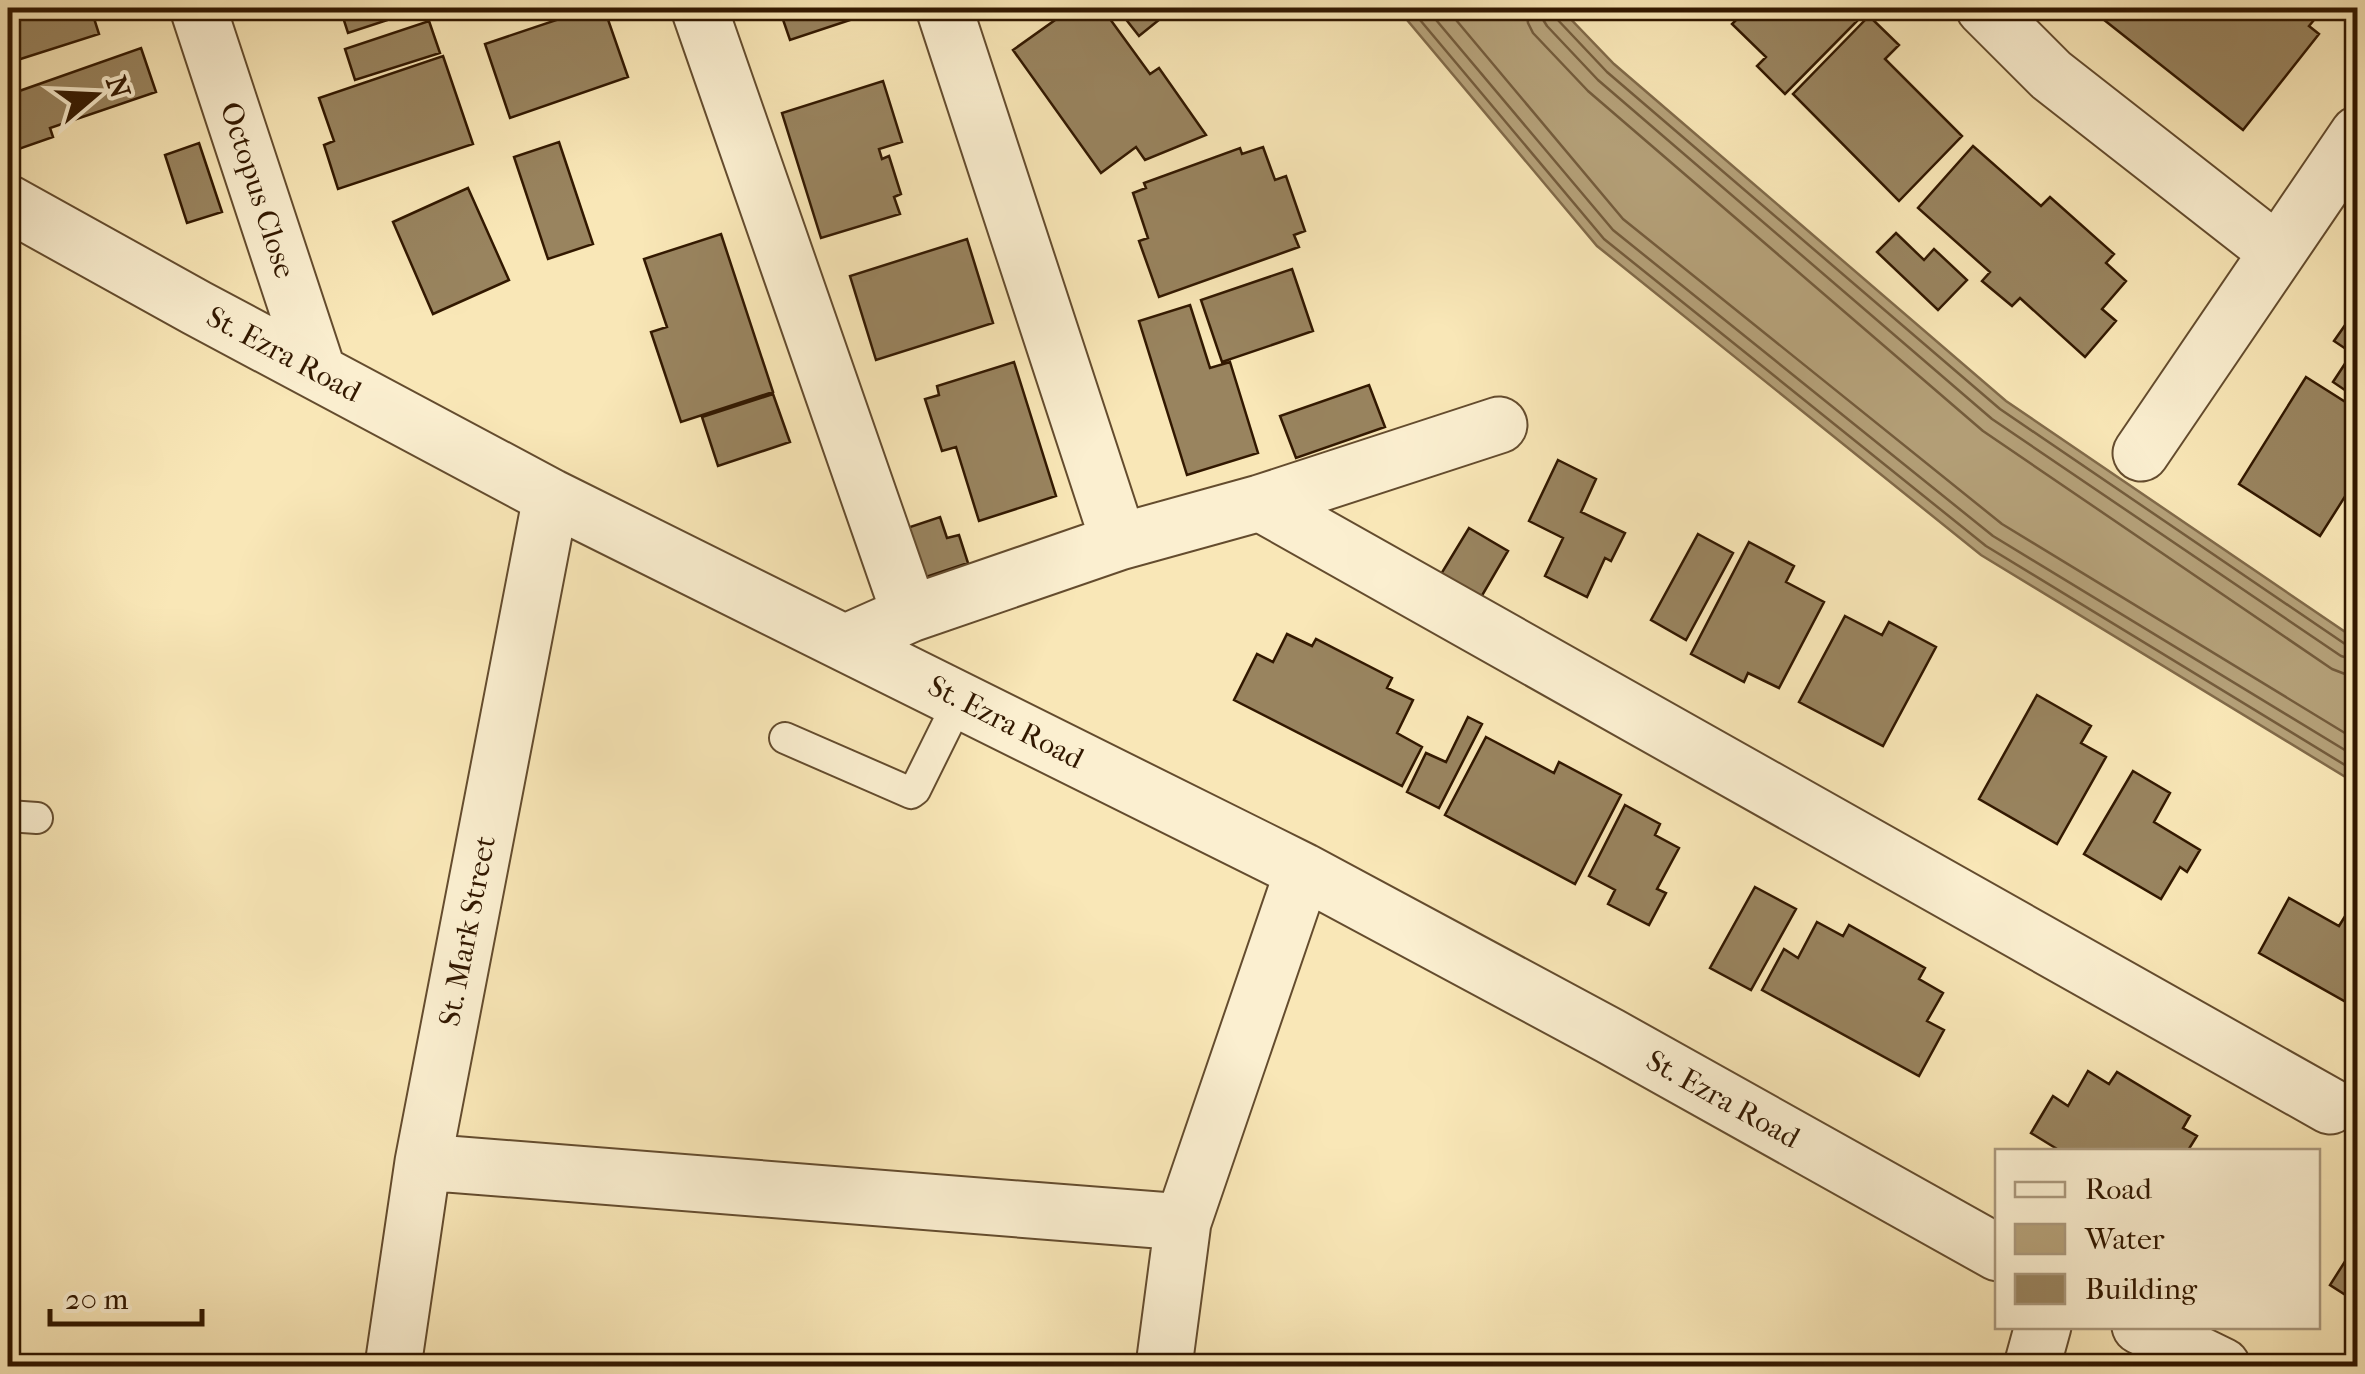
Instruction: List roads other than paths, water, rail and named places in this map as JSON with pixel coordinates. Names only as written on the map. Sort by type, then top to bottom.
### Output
[{"type":"street","name":"Octopus Close","points":[[198,8],[318,372]]},
{"type":"street","points":[[698,8],[910,614]]},
{"type":"street","points":[[944,8],[1118,542]]},
{"type":"street","points":[[1984,8],[2051,75],[2276,251]]},
{"type":"street","points":[[2141,453],[2358,134]]},
{"type":"street","name":"St. Ezra Road","points":[[8,203],[551,497],[1303,871],[1610,1036],[1995,1251]]},
{"type":"street","points":[[846,642],[910,614],[1118,542],[1260,504],[1499,425]]},
{"type":"street","name":"St. Mark Street","points":[[393,1366],[423,1162],[551,497]]},
{"type":"street","points":[[1260,504],[2330,1106]]},
{"type":"street","points":[[1164,1366],[1184,1222],[1303,871]]},
{"type":"street","points":[[423,1162],[1184,1222]]},
{"type":"street","points":[[2032,1366],[2042,1329]]},
{"type":"street","points":[[2146,1329],[2222,1366]]},
{"type":"lane","points":[[785,738],[911,793],[960,699]]},
{"type":"water","points":[[1397,8],[1560,8],[1614,64],[2006,401],[2357,640],[2357,784],[1981,555],[1597,246]]}]
